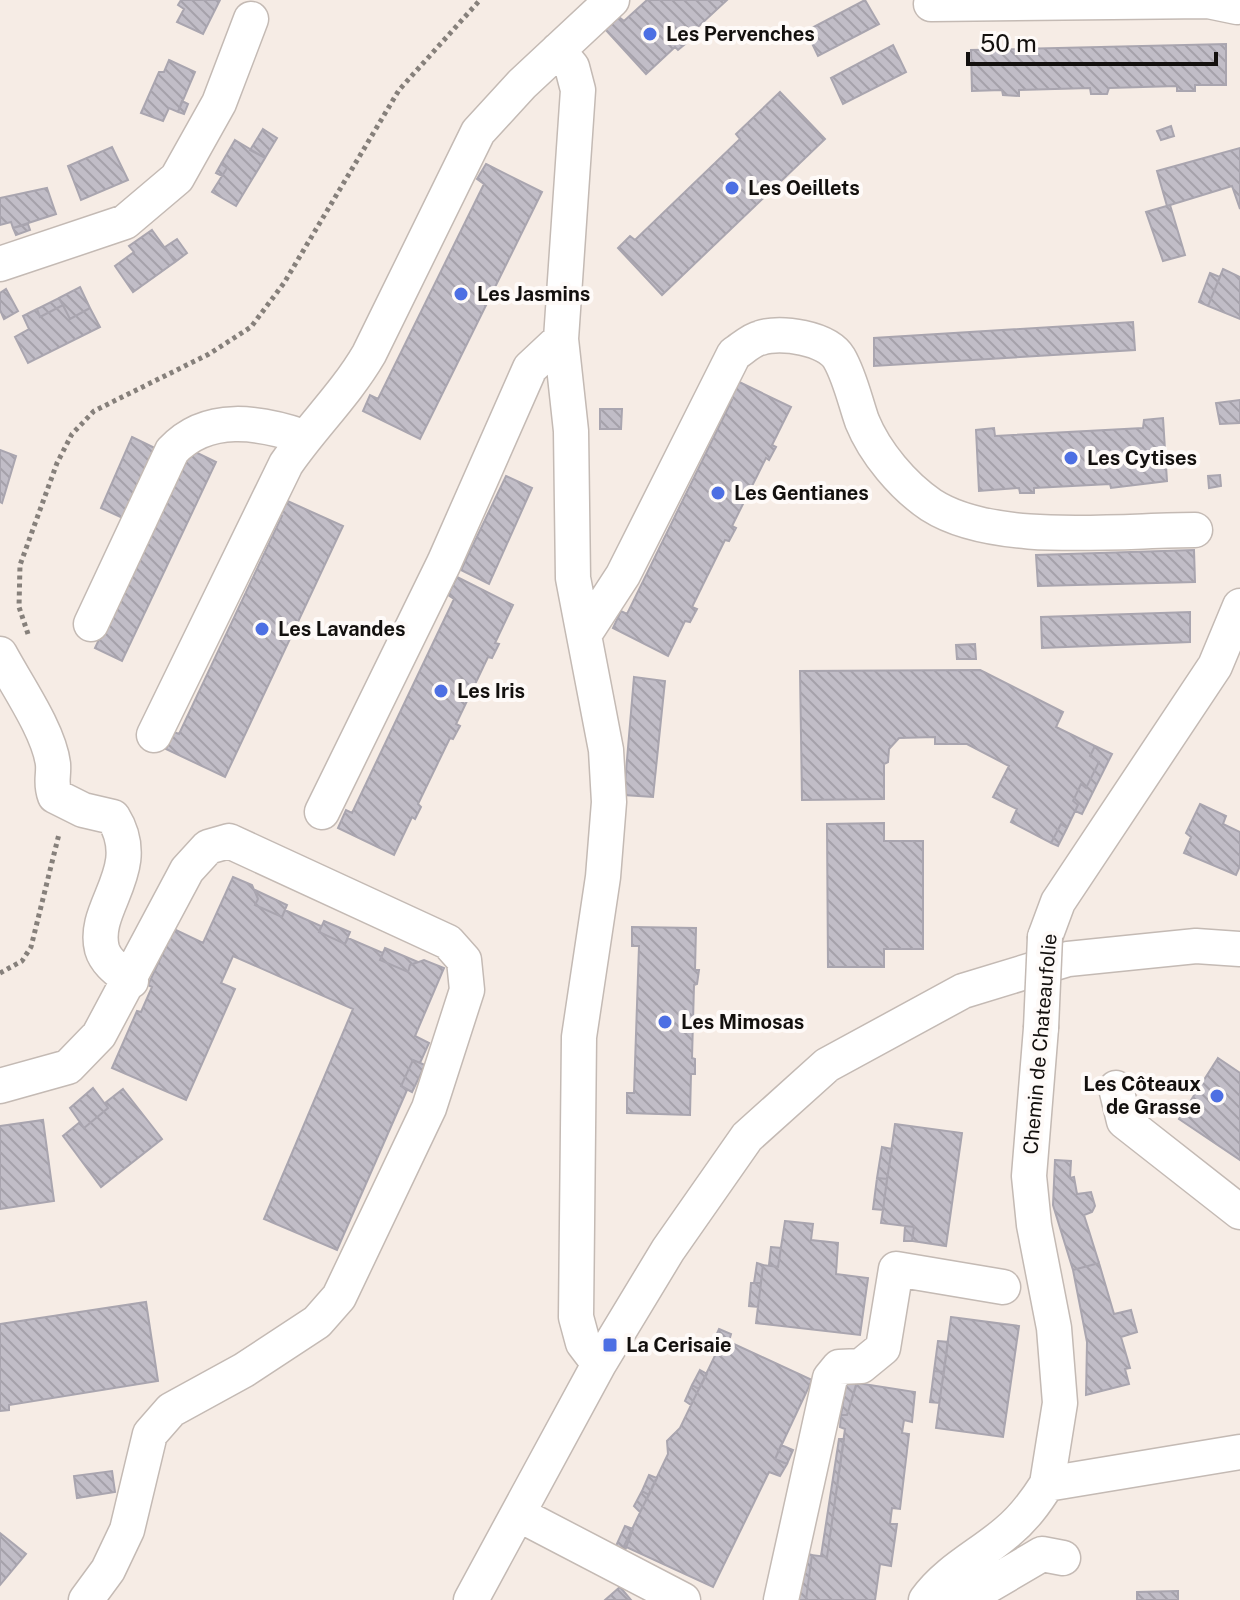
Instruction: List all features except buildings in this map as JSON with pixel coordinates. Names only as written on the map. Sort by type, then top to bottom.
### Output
[{"type":"street","points":[[154,735],[286,464],[304,437],[353,382],[478,132],[612,0]]},
{"type":"street","points":[[931,4],[1208,1],[1238,6]]},
{"type":"street","points":[[0,264],[125,222],[177,178],[219,103],[251,19]]},
{"type":"street","points":[[558,50],[572,67],[578,90],[561,339],[571,431],[573,578],[606,750],[609,802],[603,877],[579,1037],[576,1317],[583,1343],[599,1364]]},
{"type":"street","points":[[584,635],[623,575],[734,354],[759,338],[786,336],[815,342],[838,356],[868,434],[900,479],[932,505],[967,521],[1014,531],[1195,530]]},
{"type":"street","points":[[322,812],[444,563],[530,368],[561,339]]},
{"type":"street","points":[[91,624],[172,451],[184,438],[198,430],[222,424],[251,424],[304,437]]},
{"type":"street","name":"Chemin de Chateaufolie","points":[[1047,1484],[1060,1403],[1054,1328],[1029,1176],[1045,937],[1058,902],[1215,666],[1240,606]]},
{"type":"street","points":[[0,654],[42,733],[53,764],[50,784],[55,796],[83,810],[113,817],[124,834],[124,861],[102,933],[102,950],[113,967],[131,981]]},
{"type":"street","points":[[0,1086],[68,1067],[99,1035],[131,981],[187,870],[208,847],[229,841],[448,942],[464,960],[467,990],[429,1108],[339,1297],[317,1322],[244,1370],[171,1410],[150,1434],[127,1530],[108,1570],[86,1600]]},
{"type":"street","points":[[471,1600],[599,1364],[668,1250],[747,1137],[827,1065],[963,991],[1068,959],[1196,946],[1240,949]]},
{"type":"street","points":[[1116,1088],[1124,1121],[1240,1212]]},
{"type":"street","points":[[781,1600],[830,1378],[839,1367],[861,1366],[883,1348],[896,1269],[1003,1287]]},
{"type":"street","points":[[926,1600],[942,1579],[1006,1533],[1030,1511],[1047,1484],[1240,1452]]},
{"type":"street","points":[[518,1514],[683,1600]]},
{"type":"street","points":[[964,1600],[1042,1554],[1063,1558]]},
{"type":"place","name":"Les Pervenches","points":[[650,34]]},
{"type":"place","name":"Les Oeillets","points":[[732,188]]},
{"type":"place","name":"Les Jasmins","points":[[461,294]]},
{"type":"place","name":"Les Cytises","points":[[1071,458]]},
{"type":"place","name":"Les Gentianes","points":[[718,493]]},
{"type":"place","name":"Les Lavandes","points":[[262,629]]},
{"type":"place","name":"Les Iris","points":[[441,691]]},
{"type":"place","name":"Les Mimosas","points":[[665,1022]]},
{"type":"place","name":"Les Côteaux de Grasse","points":[[1217,1096]]},
{"type":"place","name":"La Cerisaie","points":[[610,1345]]}]
